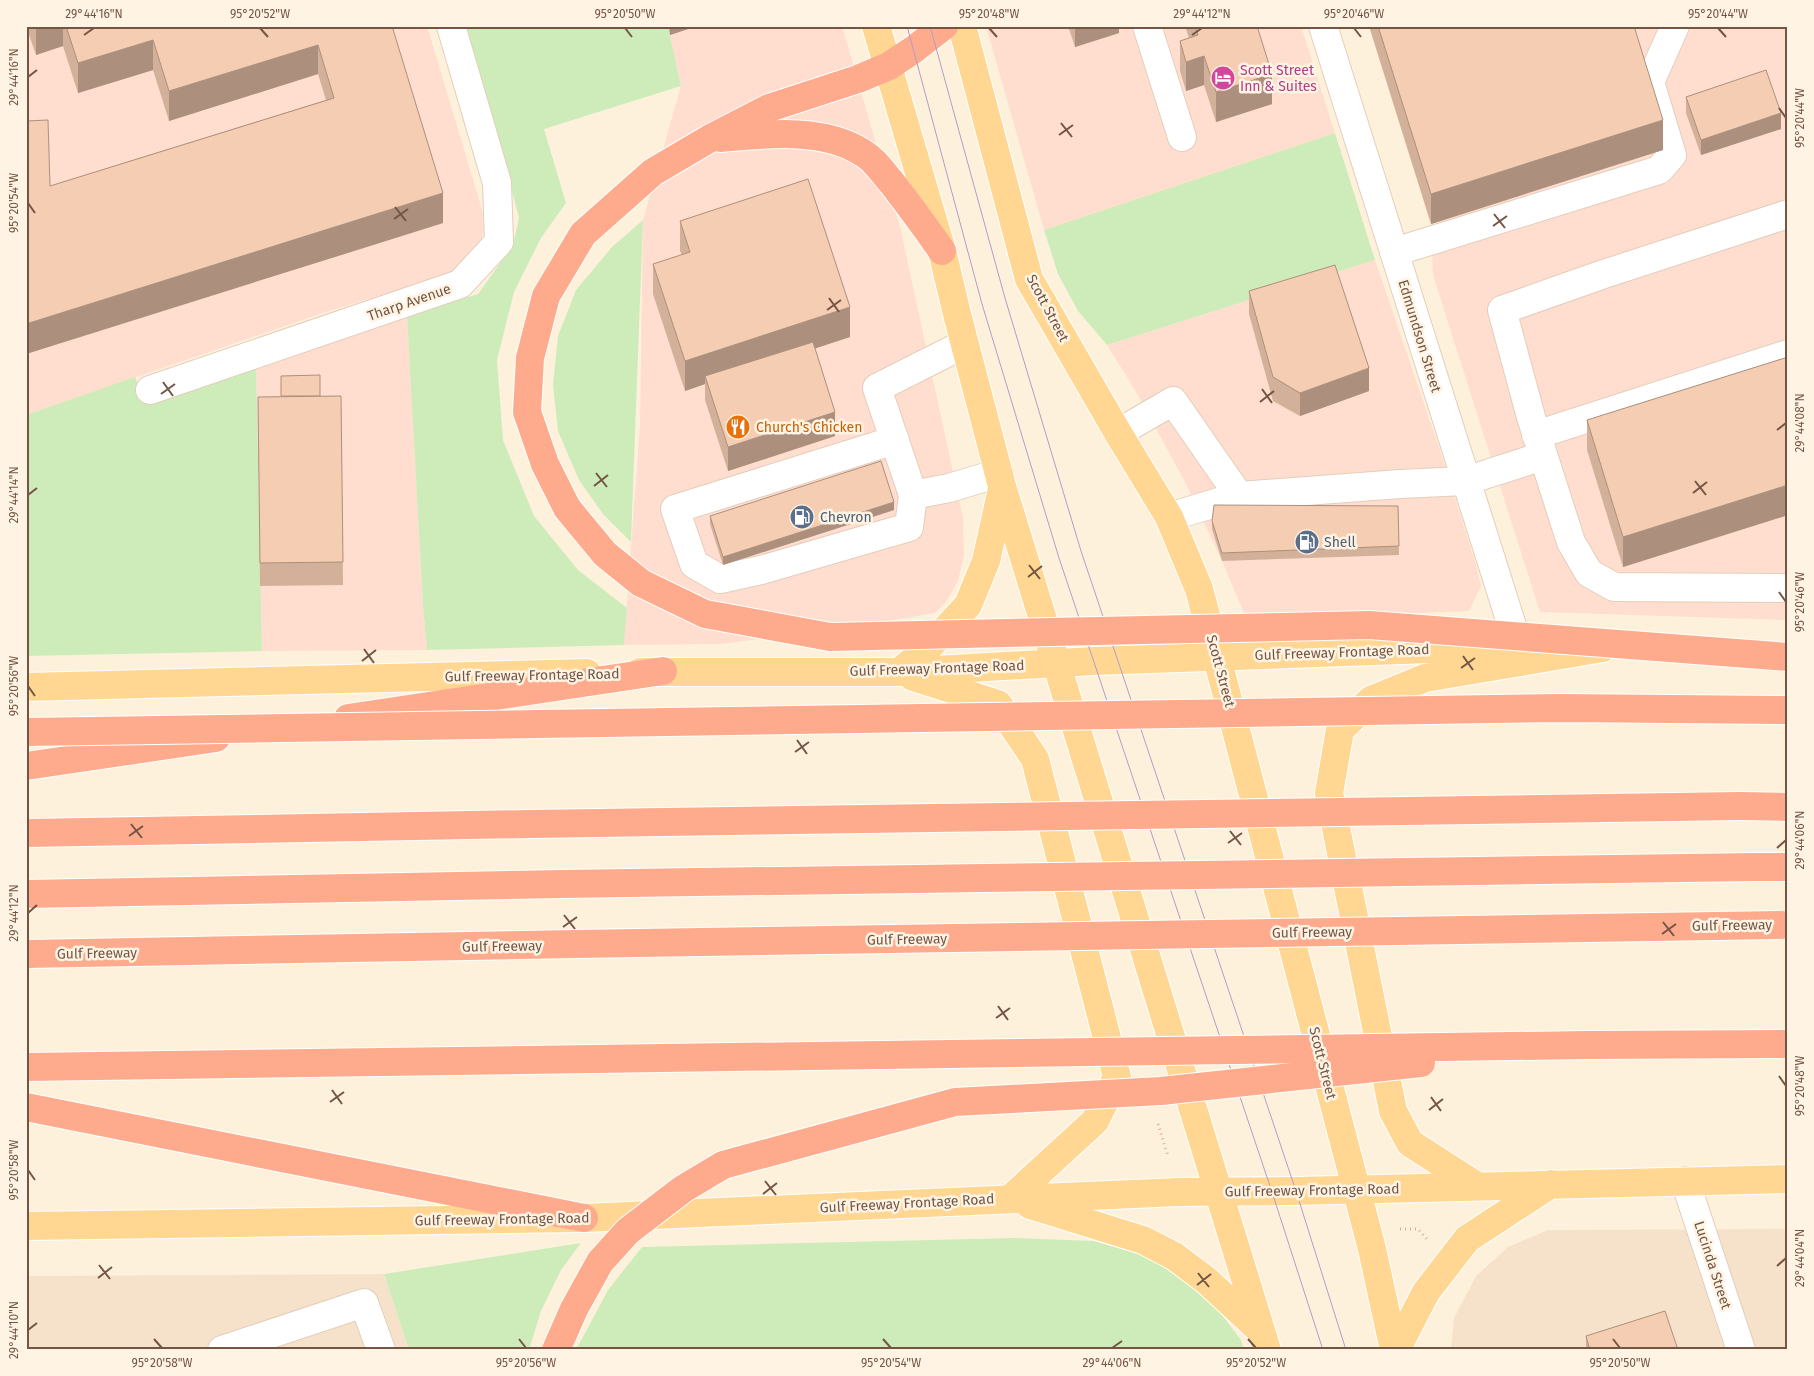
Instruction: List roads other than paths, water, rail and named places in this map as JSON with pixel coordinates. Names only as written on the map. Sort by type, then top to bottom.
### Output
[{"type":"highway","points":[[944,26],[914,50],[889,66],[858,79],[769,108],[709,139],[653,172],[583,234],[546,296],[530,358],[527,412],[544,464],[567,508],[605,554],[641,583],[705,614],[830,637],[1369,625],[1788,657]]},
{"type":"highway","points":[[709,139],[783,135],[826,137],[863,152],[894,186],[942,251]]},
{"type":"highway","points":[[26,766],[663,671]]},
{"type":"highway","points":[[26,732],[1560,708],[1788,710]]},
{"type":"highway","points":[[26,833],[1740,806],[1788,807]]},
{"type":"highway","points":[[26,894],[562,884],[1788,867]]},
{"type":"highway","name":"Gulf Freeway","points":[[26,954],[1784,925]]},
{"type":"highway","points":[[26,1067],[1588,1045],[1788,1044]]},
{"type":"highway","points":[[556,1350],[574,1308],[600,1262],[628,1231],[683,1189],[723,1165],[955,1102],[1161,1091],[1588,1045]]},
{"type":"highway","points":[[26,1107],[584,1218]]},
{"type":"main road","points":[[876,26],[942,251],[964,344],[1001,480],[1264,1341]]},
{"type":"main road","name":"Scott Street","points":[[962,26],[1029,279],[1169,517],[1199,589],[1372,1249],[1395,1350]]},
{"type":"main road","points":[[899,672],[927,649],[968,606],[986,561],[1001,480]]},
{"type":"main road","name":"Gulf Freeway Frontage Road","points":[[26,687],[663,671],[899,672],[1094,661],[1218,658],[1518,645],[1788,650]]},
{"type":"main road","points":[[1478,1186],[1410,1143],[1393,1111],[1329,793],[1340,730],[1371,700],[1425,678],[1614,646]]},
{"type":"main road","points":[[899,672],[998,704],[1035,759],[1117,1077],[1095,1121],[1010,1199]]},
{"type":"main road","name":"Gulf Freeway Frontage Road","points":[[26,1226],[584,1218],[1219,1191],[1272,1192],[1788,1179]]},
{"type":"main road","points":[[1395,1350],[1426,1292],[1467,1239],[1551,1184]]},
{"type":"main road","points":[[1010,1199],[1143,1240],[1174,1256],[1206,1280],[1264,1341]]},
{"type":"street","name":"Tharp Avenue","points":[[150,390],[460,284],[500,242],[497,183],[450,26]]},
{"type":"street","points":[[1147,26],[1182,136]]},
{"type":"street","name":"Edmundson Street","points":[[1323,26],[1518,645]]},
{"type":"street","points":[[1394,252],[1659,170],[1672,155],[1650,82],[1675,26]]},
{"type":"street","points":[[1788,214],[1601,275],[1502,310],[1540,446],[1571,542],[1589,573],[1614,587],[1788,588]]},
{"type":"street","points":[[895,440],[675,509],[694,564],[720,579],[761,570],[908,527],[913,495],[895,440],[877,388],[964,344]]},
{"type":"street","points":[[1169,517],[1239,496],[1465,480],[1540,446],[1788,354]]},
{"type":"street","points":[[1118,433],[1173,400],[1239,496]]},
{"type":"street","points":[[913,495],[1001,480]]},
{"type":"street","name":"Lucinda Street","points":[[1685,1181],[1741,1350]]},
{"type":"street","points":[[222,1350],[364,1303],[380,1350]]},
{"type":"tram line","points":[[907,26],[982,304],[1059,558],[1272,1192],[1323,1350]]},
{"type":"tram line","points":[[930,26],[1005,298],[1081,551],[1296,1191],[1346,1350]]},
{"type":"place","name":"Scott Street Inn & Suites","points":[[1223,78]]},
{"type":"place","name":"Church's Chicken","points":[[738,427]]},
{"type":"place","name":"Chevron","points":[[802,517]]},
{"type":"place","name":"Shell","points":[[1307,542]]}]
